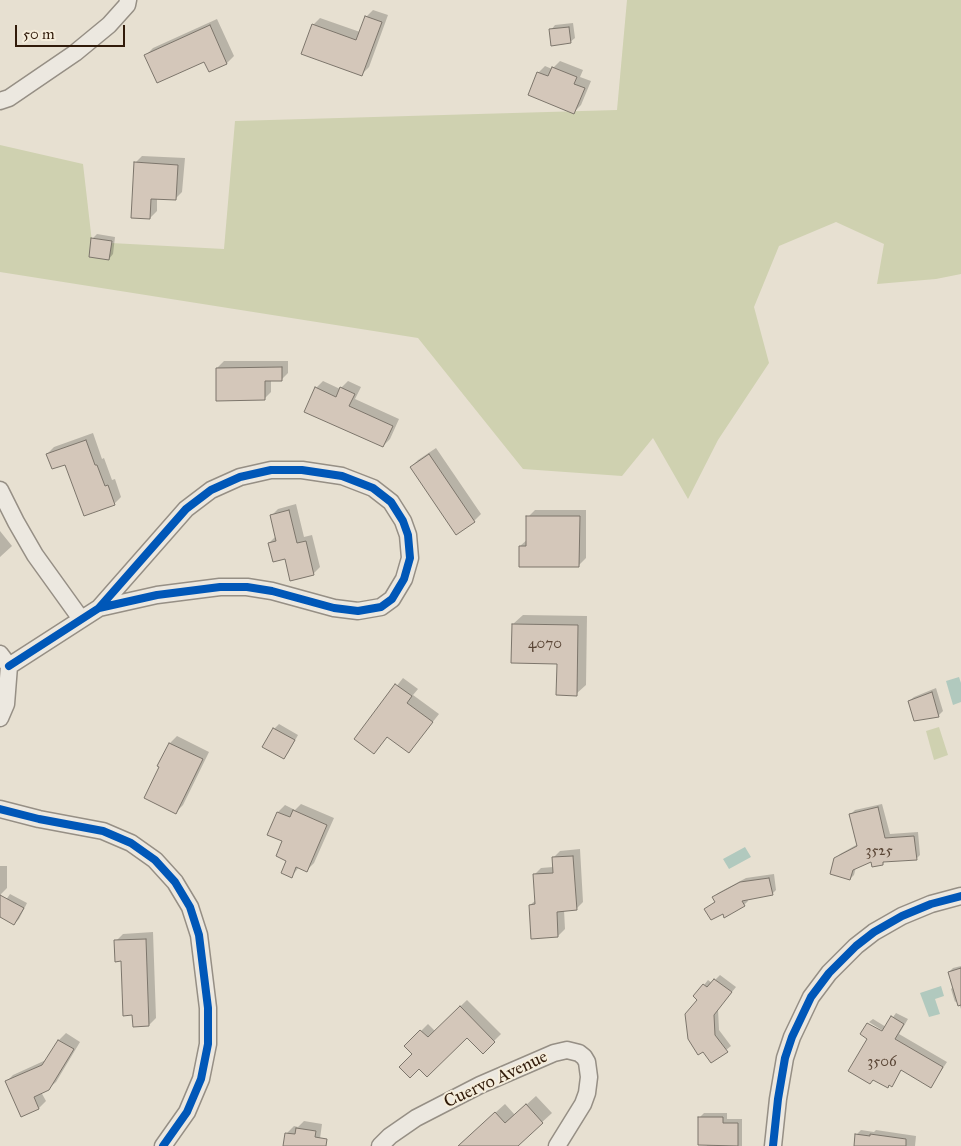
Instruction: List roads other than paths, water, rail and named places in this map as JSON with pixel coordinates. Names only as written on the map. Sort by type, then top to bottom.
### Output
[{"type":"street","points":[[0,101],[9,98],[75,53],[109,25],[128,0]]},
{"type":"street","points":[[0,718],[6,704],[5,660],[100,608],[157,595],[220,587],[247,586],[334,608],[358,611],[381,607],[392,598],[404,579],[410,558],[408,535],[403,521],[391,502],[373,488],[342,476],[302,470],[271,470],[240,477],[211,490],[186,509],[100,608]]},
{"type":"street","points":[[0,490],[35,555],[81,619]]},
{"type":"street","points":[[0,809],[39,819],[103,831],[131,843],[155,860],[174,882],[190,908],[199,936],[208,1008],[208,1044],[201,1079],[187,1112],[163,1146]]},
{"type":"street","points":[[773,1146],[785,1058],[792,1037],[811,997],[829,973],[856,946],[874,932],[902,916],[931,904],[961,896]]},
{"type":"street","name":"Cuervo Avenue","points":[[380,1146],[390,1136],[416,1118],[480,1085],[554,1052],[567,1050],[579,1053],[584,1057],[587,1062],[589,1077],[583,1104],[557,1146]]}]
